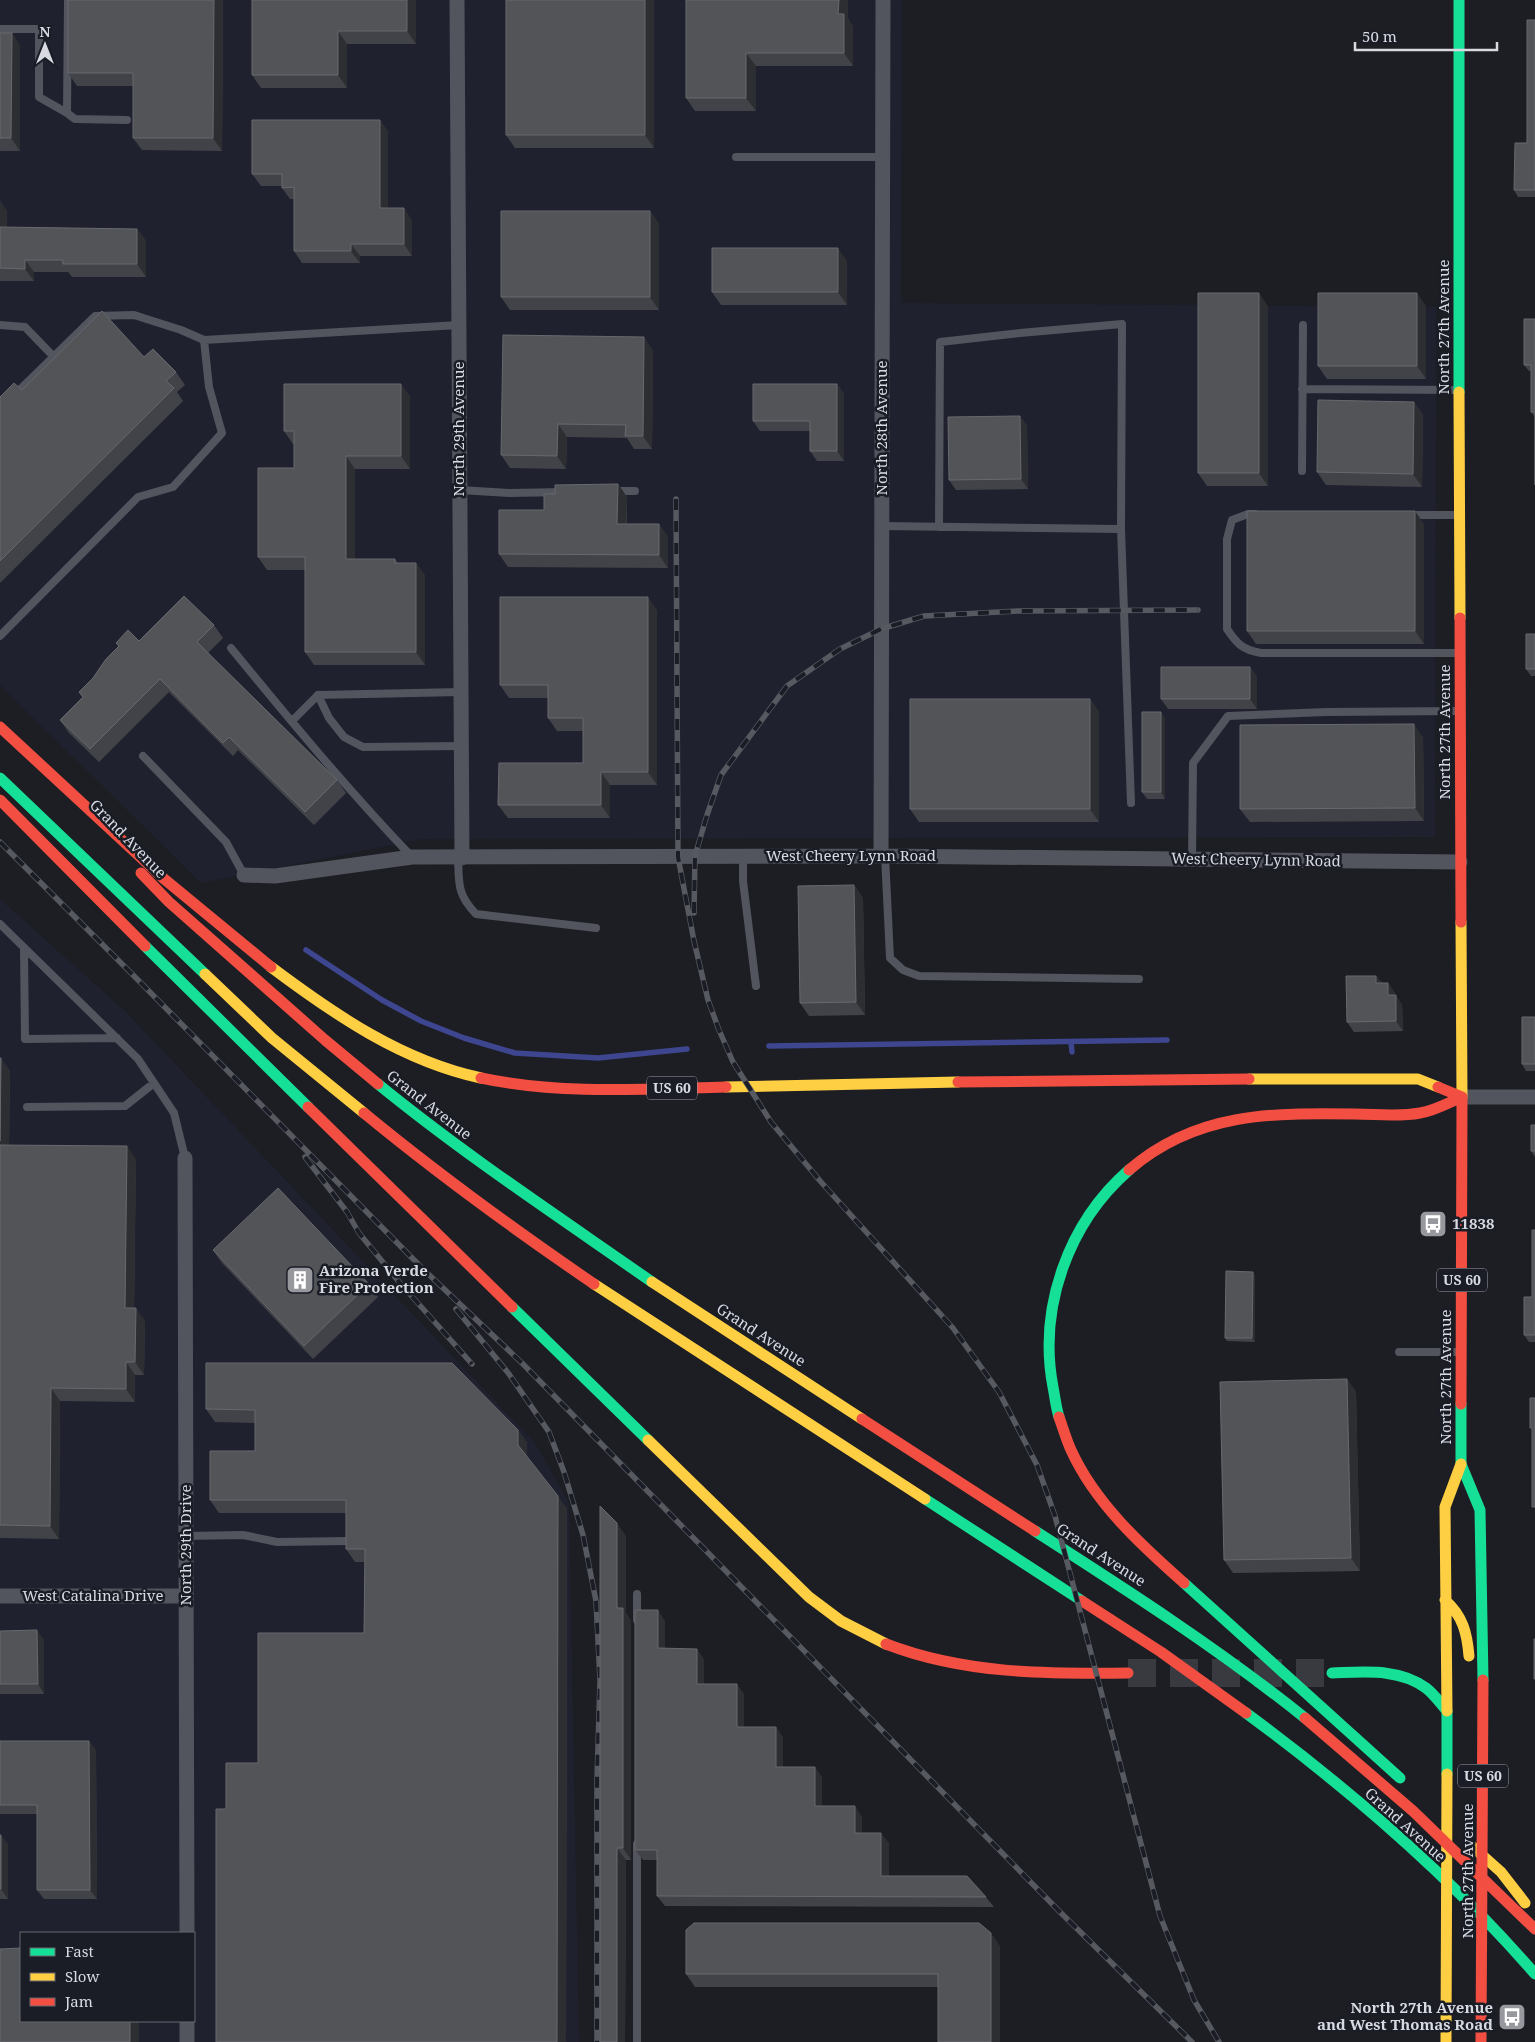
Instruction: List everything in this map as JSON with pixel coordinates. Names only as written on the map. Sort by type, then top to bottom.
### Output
[{"type":"main road","name":"North 27th Avenue","points":[[1446,2042],[1447,1710],[1445,1507],[1461,1464],[1462,1352],[1459,0]]},
{"type":"main road","name":"US 60","points":[[0,728],[183,895],[235,939],[298,987],[336,1014],[385,1043],[440,1067],[466,1074],[528,1086],[579,1090],[1069,1080],[1418,1079],[1462,1097]]},
{"type":"main road","name":"Grand Avenue","points":[[0,728],[169,902],[318,1034],[426,1123],[534,1203],[1218,1651],[1288,1704],[1413,1811],[1535,1929]]},
{"type":"main road","name":"Grand Avenue","points":[[0,778],[272,1038],[405,1148],[498,1218],[554,1257],[1058,1586],[1124,1626],[1251,1716],[1382,1823],[1471,1906],[1535,1974]]},
{"type":"main road","points":[[0,800],[136,937],[773,1563],[818,1604],[865,1635],[926,1658],[950,1664],[1019,1673],[1128,1673]]},
{"type":"main road","points":[[1406,1783],[1162,1561],[1100,1499],[1076,1462],[1060,1425],[1055,1406],[1049,1363],[1050,1320],[1058,1280],[1066,1258],[1090,1212],[1125,1173],[1148,1155],[1176,1138],[1201,1128],[1239,1117],[1271,1114],[1417,1114],[1462,1097]]},
{"type":"main road","name":"North 27th Avenue","points":[[1461,1464],[1480,1510],[1484,1732],[1481,2042]]},
{"type":"main road","points":[[1445,1600],[1460,1613],[1464,1625],[1469,1664]]},
{"type":"main road","points":[[1332,1673],[1390,1673],[1404,1676],[1428,1689],[1447,1710]]},
{"type":"main road","points":[[1471,1683],[1473,1710],[1484,1732]]},
{"type":"main road","points":[[1433,1809],[1501,1872],[1535,1916]]},
{"type":"street","name":"North 29th Avenue","points":[[457,0],[461,692],[460,857]]},
{"type":"street","name":"North 28th Avenue","points":[[883,0],[883,856]]},
{"type":"street","name":"West Cheery Lynn Road","points":[[244,875],[275,876],[412,857],[883,856],[1460,862]]},
{"type":"street","points":[[1462,1097],[1535,1097]]},
{"type":"street","name":"North 29th Drive","points":[[185,1158],[187,1932]]},
{"type":"street","name":"West Catalina Drive","points":[[0,1596],[186,1596]]},
{"type":"street","points":[[187,2022],[187,2042]]},
{"type":"lane","points":[[67,113],[68,0]]},
{"type":"lane","points":[[0,29],[39,29],[39,98],[75,119],[127,120]]},
{"type":"lane","points":[[736,156],[883,157]]},
{"type":"lane","points":[[0,409],[95,316],[134,315],[181,330],[204,340],[459,325]]},
{"type":"lane","points":[[939,527],[940,342],[1122,324],[1121,529],[1131,803]]},
{"type":"lane","points":[[1302,470],[1303,325]]},
{"type":"lane","points":[[0,326],[25,327],[54,357]]},
{"type":"lane","points":[[0,636],[138,496],[173,487],[222,433],[209,387],[204,340]]},
{"type":"lane","points":[[1302,389],[1459,390]]},
{"type":"lane","points":[[460,490],[509,493],[577,492]]},
{"type":"lane","points":[[606,491],[635,491]]},
{"type":"lane","points":[[1267,514],[1248,514],[1232,520],[1227,539],[1228,629],[1235,641],[1248,651],[1262,653],[1460,653]]},
{"type":"lane","points":[[1400,515],[1460,515]]},
{"type":"lane","points":[[882,526],[1121,529]]},
{"type":"lane","points":[[232,648],[376,819],[412,857]]},
{"type":"lane","points":[[292,721],[318,695],[461,692]]},
{"type":"lane","points":[[318,695],[329,718],[344,736],[363,747],[461,746]]},
{"type":"lane","points":[[1192,859],[1193,763],[1228,716],[1326,712],[1460,712]]},
{"type":"lane","points":[[143,756],[226,842],[244,875]]},
{"type":"lane","points":[[743,856],[743,881],[756,986]]},
{"type":"lane","points":[[883,856],[890,958],[903,970],[919,976],[1139,979]]},
{"type":"lane","points":[[460,857],[459,883],[463,900],[476,914],[596,928]]},
{"type":"lane","points":[[0,924],[138,1059],[174,1113],[185,1158]]},
{"type":"lane","points":[[24,949],[25,1039],[117,1038]]},
{"type":"lane","points":[[27,1107],[124,1106],[154,1083]]},
{"type":"lane","points":[[1399,1352],[1462,1352]]},
{"type":"lane","points":[[186,1536],[243,1535],[277,1542],[348,1541]]},
{"type":"lane","points":[[637,1594],[637,1633]]},
{"type":"lane","points":[[637,1839],[637,2042]]},
{"type":"shaded area","points":[[0,0],[902,0],[901,303],[1436,307],[1435,837],[422,839],[201,883],[0,685]]},
{"type":"shaded area","points":[[0,899],[127,1013],[535,1443],[569,1503],[579,2042],[0,2042]]},
{"type":"building","points":[[68,0],[214,0],[213,138],[133,138],[133,73],[68,73]]},
{"type":"building","points":[[252,0],[407,0],[407,31],[338,31],[338,75],[252,75]]},
{"type":"building","points":[[506,0],[645,0],[645,135],[506,135]]},
{"type":"building","points":[[686,0],[839,0],[838,14],[844,14],[844,53],[746,53],[746,98],[686,98]]},
{"type":"building","points":[[1527,20],[1535,20],[1535,190],[1514,190],[1515,143],[1527,143]]},
{"type":"building","points":[[0,33],[12,33],[11,138],[0,138]]},
{"type":"building","points":[[252,120],[380,120],[380,208],[404,208],[404,244],[351,244],[351,251],[294,251],[294,187],[282,188],[282,174],[252,174]]},
{"type":"building","points":[[501,211],[650,211],[650,297],[501,297]]},
{"type":"building","points":[[0,227],[137,229],[137,264],[63,264],[63,260],[25,260],[25,269],[0,268]]},
{"type":"building","points":[[712,248],[838,248],[838,292],[712,292]]},
{"type":"building","points":[[1198,293],[1259,293],[1259,473],[1198,473]]},
{"type":"building","points":[[1318,293],[1417,293],[1417,366],[1318,366]]},
{"type":"building","points":[[102,311],[144,357],[153,349],[176,372],[166,381],[174,388],[0,561],[0,397],[14,383],[22,390]]},
{"type":"building","points":[[1524,319],[1535,319],[1535,412],[1531,412],[1531,365],[1524,365]]},
{"type":"building","points":[[503,335],[644,337],[643,436],[625,436],[626,425],[558,424],[557,456],[501,455]]},
{"type":"building","points":[[284,384],[401,384],[401,456],[346,456],[346,559],[395,559],[395,563],[416,563],[416,652],[305,652],[305,557],[258,557],[258,468],[294,468],[294,431],[284,431]]},
{"type":"building","points":[[753,384],[837,384],[837,451],[810,451],[810,421],[753,421]]},
{"type":"building","points":[[1318,400],[1414,402],[1413,474],[1317,472]]},
{"type":"building","points":[[1020,416],[1021,479],[949,480],[948,417]]},
{"type":"building","points":[[618,484],[617,524],[659,524],[659,555],[499,554],[499,510],[544,510],[544,494],[555,494],[555,485]]},
{"type":"building","points":[[1247,511],[1415,511],[1415,631],[1247,631]]},
{"type":"building","points":[[184,596],[214,625],[197,642],[337,780],[305,812],[229,737],[223,743],[160,679],[90,749],[60,720],[83,697],[79,692],[119,646],[116,643],[128,630],[139,641]]},
{"type":"building","points":[[500,597],[648,597],[648,772],[601,772],[601,805],[498,805],[499,763],[583,763],[583,718],[548,718],[548,685],[500,685]]},
{"type":"building","points":[[1526,634],[1535,634],[1535,669],[1526,669]]},
{"type":"building","points":[[1161,667],[1250,667],[1250,699],[1161,699]]},
{"type":"building","points":[[910,699],[1090,699],[1090,809],[910,809]]},
{"type":"building","points":[[1142,712],[1161,712],[1161,792],[1142,792]]},
{"type":"building","points":[[1414,724],[1415,808],[1240,809],[1240,725]]},
{"type":"building","points":[[854,885],[856,1002],[800,1003],[798,886]]},
{"type":"building","points":[[1346,976],[1376,976],[1376,983],[1388,983],[1388,995],[1396,995],[1396,1021],[1347,1022]]},
{"type":"building","points":[[1522,1017],[1535,1017],[1535,1064],[1522,1064]]},
{"type":"building","points":[[0,1058],[1,1058],[0,1141]]},
{"type":"building","points":[[1531,1125],[1535,1125],[1535,1151],[1531,1151]]},
{"type":"building","points":[[0,1145],[127,1146],[125,1308],[136,1308],[135,1362],[126,1362],[126,1389],[51,1388],[50,1526],[0,1525]]},
{"type":"building","name":"Arizona Verde Fire Protection","points":[[278,1188],[369,1284],[304,1346],[213,1250]]},
{"type":"building","points":[[1532,1230],[1535,1230],[1535,1335],[1524,1335],[1524,1297],[1532,1297]]},
{"type":"building","points":[[1226,1271],[1253,1272],[1252,1338],[1225,1338]]},
{"type":"building","points":[[206,1363],[452,1363],[518,1430],[518,1445],[558,1496],[557,2042],[216,2042],[216,1809],[226,1809],[226,1763],[258,1763],[258,1633],[364,1633],[365,1549],[346,1549],[346,1500],[210,1500],[210,1451],[255,1451],[255,1410],[206,1409]]},
{"type":"building","points":[[1347,1379],[1351,1558],[1224,1560],[1220,1382]]},
{"type":"building","points":[[1530,1398],[1535,1398],[1535,1507],[1532,1507]]},
{"type":"building","points":[[600,1506],[617,1523],[617,1608],[623,1608],[623,1848],[617,1848],[617,2042],[600,2042]]},
{"type":"building","points":[[635,1610],[658,1610],[658,1648],[697,1649],[697,1684],[737,1684],[737,1727],[776,1727],[776,1767],[815,1767],[815,1806],[855,1806],[855,1833],[881,1833],[881,1876],[967,1876],[986,1897],[657,1896],[657,1850],[635,1850]]},
{"type":"building","points":[[37,1630],[38,1684],[0,1684],[0,1631]]},
{"type":"building","points":[[1535,1639],[1535,1679],[1534,1679]]},
{"type":"building","points":[[0,1741],[89,1741],[90,1890],[37,1890],[37,1805],[0,1805]]},
{"type":"building","points":[[1,1835],[1,1889],[0,1889]]},
{"type":"building","points":[[694,1923],[979,1923],[991,1933],[991,2042],[938,2042],[938,1974],[686,1974],[686,1930]]},
{"type":"building","points":[[20,1948],[20,2022],[130,2022],[130,2042],[0,2042],[0,1949]]},
{"type":"waterway","points":[[306,950],[382,1000],[421,1021],[464,1038],[515,1053],[598,1058],[687,1049]]},
{"type":"waterway","points":[[769,1046],[1167,1040]]},
{"type":"waterway","points":[[1071,1042],[1072,1052]]},
{"type":"tunnel","points":[[1128,1673],[1332,1673]]},
{"type":"railway","points":[[676,499],[678,857],[694,941],[708,1000],[733,1062],[771,1122],[821,1182],[953,1328],[999,1392],[1037,1465],[1055,1516],[1160,1916],[1194,2000],[1219,2042]]},
{"type":"railway","points":[[694,913],[695,856],[721,775],[787,686],[840,649],[881,629],[924,616],[1018,611],[1198,610]]},
{"type":"railway","points":[[0,842],[423,1269],[523,1364],[1059,1911],[1192,2042]]},
{"type":"railway","points":[[305,1157],[347,1212],[359,1233],[400,1283],[472,1364]]},
{"type":"railway","points":[[456,1309],[509,1374],[549,1432],[564,1472],[583,1535],[596,1601],[600,1680],[597,1779],[597,2042]]},
{"type":"traffic: fast","points":[[1459,0],[1459,392]]},
{"type":"traffic: fast","points":[[0,778],[205,974]]},
{"type":"traffic: fast","points":[[145,946],[308,1107]]},
{"type":"traffic: fast","points":[[378,1084],[478,1161],[652,1282]]},
{"type":"traffic: fast","points":[[1059,1417],[1049,1357],[1050,1327],[1054,1298],[1062,1269],[1074,1241],[1089,1215],[1108,1191],[1129,1170]]},
{"type":"traffic: fast","points":[[512,1307],[648,1440]]},
{"type":"traffic: fast","points":[[1461,1404],[1461,1464],[1480,1510],[1483,1680]]},
{"type":"traffic: fast","points":[[925,1499],[1082,1601]]},
{"type":"traffic: fast","points":[[1035,1531],[1206,1644],[1305,1718]]},
{"type":"traffic: fast","points":[[1184,1583],[1400,1778]]},
{"type":"traffic: fast","points":[[1332,1673],[1369,1672],[1393,1674],[1416,1682],[1429,1690],[1447,1711],[1447,1774]]},
{"type":"traffic: fast","points":[[1246,1713],[1323,1772],[1398,1836],[1469,1903],[1535,1974]]},
{"type":"traffic: slow","points":[[1459,392],[1460,618]]},
{"type":"traffic: slow","points":[[1461,922],[1462,1097]]},
{"type":"traffic: slow","points":[[271,967],[345,1019],[370,1034],[424,1060],[481,1078]]},
{"type":"traffic: slow","points":[[205,974],[272,1038],[364,1113]]},
{"type":"traffic: slow","points":[[1249,1079],[1418,1079],[1438,1087]]},
{"type":"traffic: slow","points":[[726,1087],[958,1082]]},
{"type":"traffic: slow","points":[[652,1282],[862,1419]]},
{"type":"traffic: slow","points":[[594,1284],[925,1499]]},
{"type":"traffic: slow","points":[[648,1440],[809,1597],[841,1621],[886,1644]]},
{"type":"traffic: slow","points":[[1447,1711],[1445,1507],[1461,1464]]},
{"type":"traffic: slow","points":[[1445,1600],[1456,1612],[1463,1625],[1469,1656]]},
{"type":"traffic: slow","points":[[1446,2042],[1447,1774]]},
{"type":"traffic: slow","points":[[1473,1847],[1501,1872],[1525,1903]]},
{"type":"traffic: jam","points":[[1460,618],[1461,922]]},
{"type":"traffic: jam","points":[[0,727],[163,878],[271,967]]},
{"type":"traffic: jam","points":[[0,800],[145,946]]},
{"type":"traffic: jam","points":[[141,873],[169,902],[325,1040],[378,1084]]},
{"type":"traffic: jam","points":[[481,1078],[542,1087],[572,1089],[634,1090],[726,1087]]},
{"type":"traffic: jam","points":[[958,1082],[1249,1079]]},
{"type":"traffic: jam","points":[[1438,1087],[1462,1097],[1461,1404]]},
{"type":"traffic: jam","points":[[1129,1170],[1155,1151],[1181,1137],[1208,1127],[1236,1120],[1294,1114],[1412,1114],[1425,1112],[1462,1097]]},
{"type":"traffic: jam","points":[[308,1107],[512,1307]]},
{"type":"traffic: jam","points":[[364,1113],[477,1201],[594,1284]]},
{"type":"traffic: jam","points":[[1059,1417],[1071,1450],[1093,1488],[1120,1522],[1184,1583]]},
{"type":"traffic: jam","points":[[862,1419],[1035,1531]]},
{"type":"traffic: jam","points":[[1082,1601],[1161,1652],[1246,1713]]},
{"type":"traffic: jam","points":[[886,1644],[915,1654],[975,1667],[1036,1672],[1128,1673]]},
{"type":"traffic: jam","points":[[1481,2042],[1483,1680]]},
{"type":"traffic: jam","points":[[1305,1718],[1413,1811],[1535,1929]]},
{"type":"place","name":"11838","points":[[1433,1224]]},
{"type":"place","name":"Arizona Verde Fire Protection","points":[[300,1280]]},
{"type":"place","name":"North 27th Avenue and West Thomas Road","points":[[1512,2017]]}]
